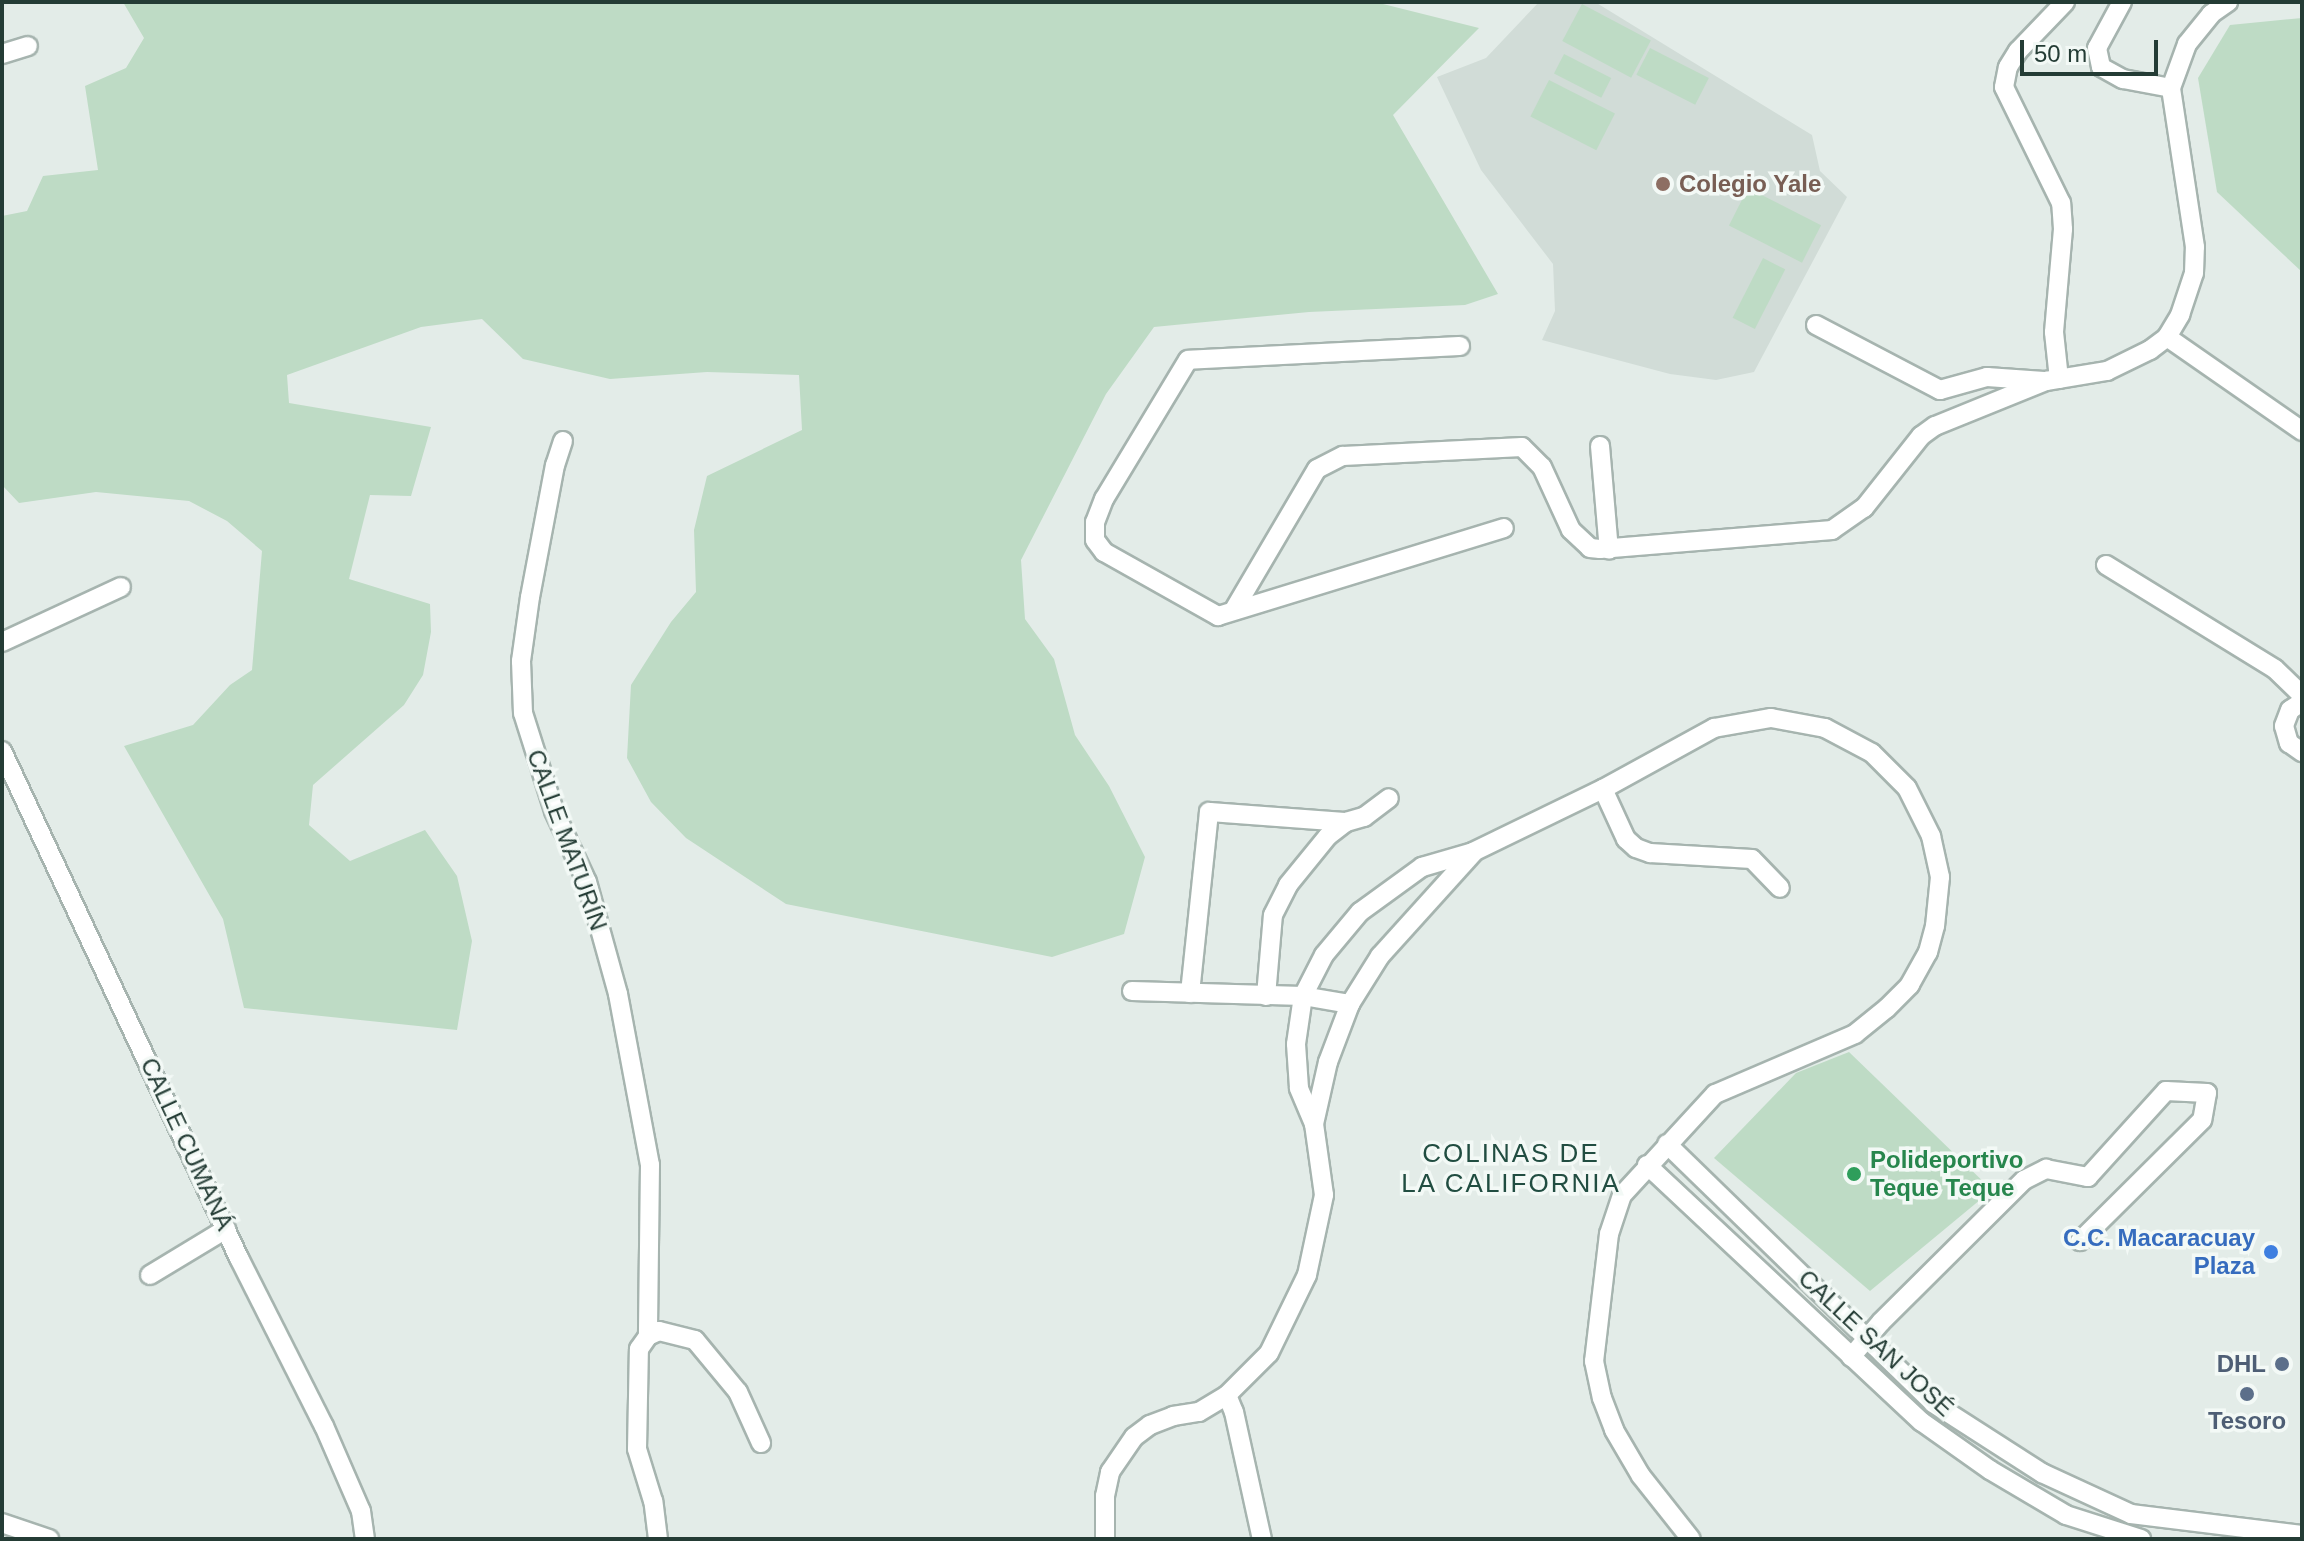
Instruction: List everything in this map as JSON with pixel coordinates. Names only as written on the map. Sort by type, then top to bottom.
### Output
[{"type":"street","points":[[2052,380],[2063,229],[2061,203],[2004,87],[2008,67],[2018,51],[2065,2]]},
{"type":"street","points":[[2122,2],[2097,48],[2101,67],[2123,79],[2171,88]]},
{"type":"street","points":[[1816,325],[1940,390],[1987,377],[2052,380],[2107,371],[2133,361],[2167,337],[2190,293],[2195,247],[2171,88],[2187,44],[2211,14],[2228,2]]},
{"type":"street","points":[[2,54],[28,46]]},
{"type":"street","points":[[2167,337],[2302,431]]},
{"type":"street","points":[[1460,346],[1188,360],[1104,499],[1095,522],[1095,540],[1104,552],[1218,616],[1235,608],[1504,528]]},
{"type":"street","points":[[1235,608],[1317,469],[1343,456],[1522,447],[1542,467],[1571,530],[1590,548],[1609,550],[1832,530],[1864,508],[1921,436],[1935,426],[2052,380]]},
{"type":"street","name":"CALLE MATURÍN","points":[[563,441],[555,465],[530,597],[521,661],[523,713],[554,811],[587,882],[618,994],[650,1165],[648,1336],[639,1349],[637,1449],[653,1501],[658,1539]]},
{"type":"street","points":[[1600,446],[1609,550]]},
{"type":"street","points":[[2106,565],[2275,669],[2302,695]]},
{"type":"street","points":[[2,642],[121,587]]},
{"type":"street","points":[[2302,702],[2290,710],[2284,726],[2289,743],[2302,752]]},
{"type":"street","points":[[1105,1539],[1105,1496],[1110,1472],[1134,1437],[1150,1425],[1173,1416],[1199,1412],[1227,1395],[1269,1353],[1307,1275],[1324,1195],[1314,1124],[1299,1088],[1296,1044],[1303,996],[1324,955],[1360,912],[1422,867],[1473,852],[1603,789],[1714,728],[1771,718],[1825,728],[1872,753],[1907,788],[1931,836],[1940,877],[1935,926],[1928,952],[1903,993],[1855,1034],[1715,1094],[1622,1195],[1609,1234],[1594,1361],[1602,1398],[1614,1430],[1641,1476],[1691,1539]]},
{"type":"street","name":"CALLE CUMANÁ","points":[[2,751],[226,1229],[324,1426],[361,1511],[365,1539]]},
{"type":"street","points":[[1603,789],[1626,839],[1636,848],[1650,853],[1752,859],[1780,888]]},
{"type":"street","points":[[1190,993],[1209,812],[1346,822],[1364,817],[1389,798]]},
{"type":"street","points":[[1266,996],[1273,915],[1307,858],[1346,822]]},
{"type":"street","points":[[1314,1124],[1328,1062],[1350,1004],[1380,956],[1473,852]]},
{"type":"street","points":[[1132,991],[1303,996],[1350,1004]]},
{"type":"street","points":[[1851,1357],[2024,1180],[2046,1169],[2088,1177],[2166,1091],[2207,1093],[2202,1120],[2080,1241]]},
{"type":"street","name":"CALLE SAN JOSÉ","points":[[1667,1144],[1933,1403],[2042,1473],[2131,1514],[2302,1535]]},
{"type":"street","name":"CALLE SAN JOSÉ","points":[[1647,1165],[1922,1422],[1990,1470],[2066,1515],[2141,1539]]},
{"type":"street","points":[[150,1275],[226,1229]]},
{"type":"street","points":[[648,1336],[659,1331],[695,1340],[738,1392],[761,1443]]},
{"type":"street","points":[[1227,1395],[1234,1412],[1262,1539]]},
{"type":"street","points":[[2,1523],[49,1539]]},
{"type":"shaded area","name":"Colegio Yale","points":[[1539,2],[1595,2],[1812,135],[1820,171],[1847,197],[1754,372],[1716,380],[1670,374],[1542,340],[1555,311],[1553,264],[1481,170],[1437,77],[1486,58]]},
{"type":"green space","points":[[123,2],[1375,2],[1479,28],[1393,115],[1498,294],[1465,305],[1309,312],[1154,327],[1106,394],[1021,560],[1025,619],[1054,659],[1075,735],[1109,786],[1145,857],[1124,934],[1052,957],[786,904],[686,838],[651,802],[627,758],[631,685],[671,622],[696,592],[694,530],[707,476],[802,430],[799,375],[707,372],[610,379],[523,359],[482,319],[421,327],[287,375],[289,403],[431,427],[411,496],[370,495],[349,579],[430,604],[431,632],[423,675],[404,705],[313,785],[309,825],[350,861],[425,830],[457,876],[472,941],[457,1030],[244,1008],[223,919],[124,746],[193,725],[230,685],[252,670],[262,551],[227,521],[189,501],[96,492],[19,503],[2,485],[2,216],[27,211],[43,176],[98,170],[85,86],[126,68],[144,38]]},
{"type":"green space","points":[[1582,4],[1651,41],[1631,78],[1562,41]]},
{"type":"green space","points":[[2302,18],[2302,272],[2217,192],[2198,78],[2230,25]]},
{"type":"green space","points":[[1650,48],[1709,78],[1695,105],[1636,75]]},
{"type":"green space","points":[[1564,54],[1611,78],[1601,98],[1554,74]]},
{"type":"green space","points":[[1549,80],[1615,114],[1596,150],[1530,117]]},
{"type":"green space","points":[[1748,188],[1821,225],[1802,263],[1729,225]]},
{"type":"green space","points":[[1763,258],[1785,269],[1755,329],[1733,318]]},
{"type":"green space","name":"Polideportivo Teque Teque","points":[[1849,1052],[1992,1190],[1870,1291],[1714,1158],[1796,1073]]},
{"type":"place","name":"Colegio Yale","points":[[1663,184]]},
{"type":"place","name":"Polideportivo Teque Teque","points":[[1854,1174]]},
{"type":"place","name":"C.C. Macaracuay Plaza","points":[[2271,1252]]},
{"type":"place","name":"DHL","points":[[2282,1364]]},
{"type":"place","name":"Tesoro","points":[[2247,1394]]},
{"type":"district","name":"COLINAS DE LA CALIFORNIA","points":[[1511,1169]]}]
